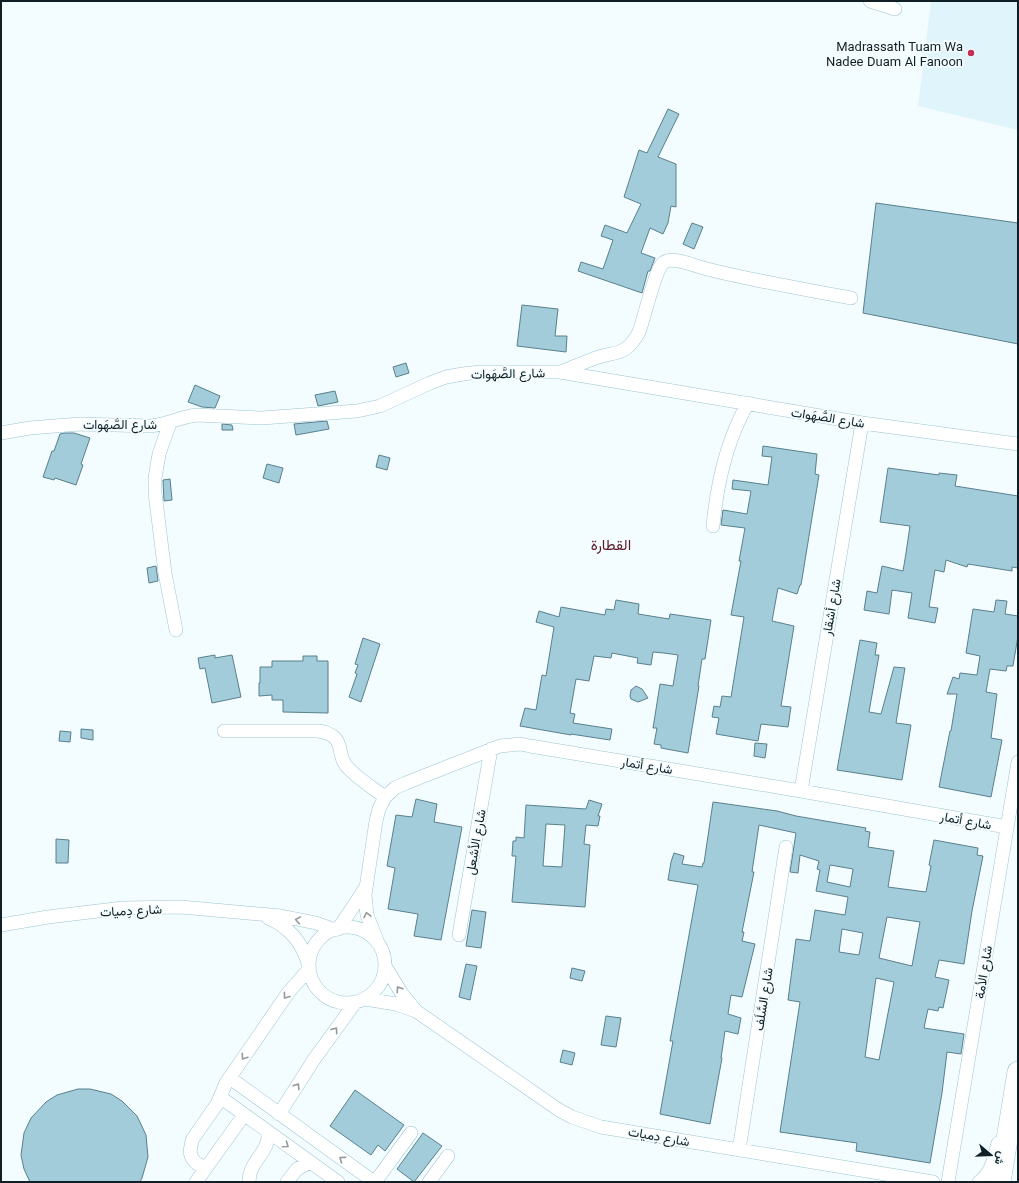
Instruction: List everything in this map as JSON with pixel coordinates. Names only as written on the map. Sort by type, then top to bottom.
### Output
[{"type":"main road","points":[[1000,1182],[1018,1072]]},
{"type":"street","points":[[870,1],[895,9]]},
{"type":"street","points":[[560,372],[594,358],[620,353],[628,348],[635,340],[639,332],[657,273],[663,263],[667,260],[677,261],[723,273],[851,298]]},
{"type":"street","name":"شارع الصَّهَوات","points":[[1,433],[52,426],[101,424],[150,426],[196,415],[262,418],[357,411],[385,403],[430,383],[463,374],[480,372],[560,372],[862,423],[1018,444]]},
{"type":"street","points":[[713,526],[724,460],[734,431],[748,404]]},
{"type":"street","points":[[170,422],[159,454],[155,478],[155,493],[164,573],[176,630]]},
{"type":"street","name":"شارع أشقار","points":[[800,791],[862,423]]},
{"type":"street","points":[[224,731],[318,731],[330,734],[338,743],[341,756],[347,768],[385,797],[379,809],[376,821],[366,885],[365,905],[367,915],[382,950],[385,966],[383,979],[376,990],[360,1001],[315,1058],[279,1114]]},
{"type":"street","name":"شارع أتمار","points":[[385,797],[395,788],[491,749],[505,745],[520,744],[1007,827]]},
{"type":"street","name":"شارع الأشعل","points":[[459,935],[491,749]]},
{"type":"street","name":"شارع الأمة","points":[[948,1182],[1018,762]]},
{"type":"street","name":"شارع السَّلَف","points":[[739,1150],[786,847]]},
{"type":"street","points":[[336,929],[353,908],[366,885]]},
{"type":"street","name":"شارع دِميات","points":[[1,925],[48,917],[123,908],[181,907],[281,916],[316,923],[336,929]]},
{"type":"street","name":"شارع دِميات","points":[[261,915],[283,926],[292,934],[306,955],[309,968]]},
{"type":"street","points":[[360,1001],[344,1004],[324,996],[317,989],[312,979],[309,968],[311,954],[316,944],[324,935],[336,929],[349,927],[360,930],[370,935],[378,943]]},
{"type":"street","name":"شارع دِميات","points":[[385,966],[402,994],[416,1012]]},
{"type":"street","points":[[206,1168],[196,1163],[190,1152],[192,1140],[220,1097],[230,1078],[288,993],[309,968]]},
{"type":"street","name":"شارع دِميات","points":[[360,1001],[396,1004],[416,1012],[558,1110],[572,1117],[602,1126],[933,1182]]},
{"type":"street","points":[[230,1078],[374,1182],[411,1133]]},
{"type":"street","points":[[220,1097],[338,1182]]},
{"type":"street","points":[[196,1182],[244,1115]]},
{"type":"street","points":[[979,1182],[987,1175],[998,1142],[1010,1123]]},
{"type":"street","points":[[249,1182],[252,1166],[266,1145],[268,1132]]},
{"type":"street","points":[[429,1182],[448,1156]]},
{"type":"street","points":[[287,1182],[296,1169],[310,1162]]},
{"type":"shaded area","name":"Madrassath Tuam Wa Nadee Duam Al Fanoon","points":[[931,1],[1018,1],[1018,130],[918,106]]},
{"type":"building","points":[[668,109],[679,114],[658,157],[676,164],[676,207],[671,206],[668,223],[663,234],[650,228],[641,253],[655,258],[650,271],[648,271],[642,293],[578,271],[581,262],[603,269],[613,240],[601,236],[605,225],[627,233],[641,204],[624,197],[639,150],[647,153]]},
{"type":"building","points":[[876,203],[1018,223],[1018,344],[863,313]]},
{"type":"building","points":[[692,223],[703,227],[694,249],[683,244]]},
{"type":"building","points":[[522,305],[558,309],[555,336],[567,336],[566,352],[517,346]]},
{"type":"building","points":[[406,363],[409,373],[396,377],[393,367]]},
{"type":"building","points":[[195,385],[220,396],[215,408],[202,407],[188,402]]},
{"type":"building","points":[[335,391],[338,402],[318,406],[315,395]]},
{"type":"building","points":[[327,421],[329,429],[296,435],[294,424]]},
{"type":"building","points":[[222,424],[232,425],[233,430],[222,430]]},
{"type":"building","points":[[74,433],[90,438],[81,464],[83,465],[76,485],[55,478],[54,480],[43,477],[60,434]]},
{"type":"building","points":[[763,446],[817,454],[815,474],[819,475],[801,585],[797,594],[778,588],[772,621],[794,626],[781,706],[791,707],[788,727],[761,724],[758,741],[716,734],[719,718],[712,717],[714,706],[720,707],[722,696],[731,697],[744,617],[731,615],[741,561],[739,561],[745,528],[721,525],[723,510],[747,514],[751,491],[732,489],[733,480],[768,485],[772,457],[762,456]]},
{"type":"building","points":[[379,455],[390,458],[387,470],[376,467]]},
{"type":"building","points":[[267,464],[283,468],[279,483],[263,478]]},
{"type":"building","points":[[888,468],[939,475],[939,473],[957,475],[955,486],[1018,496],[1018,568],[1012,567],[1012,571],[968,564],[967,567],[946,560],[944,572],[935,570],[929,607],[938,608],[935,623],[908,618],[912,593],[892,590],[889,614],[864,610],[867,591],[877,593],[882,566],[903,571],[910,526],[880,522]]},
{"type":"building","points":[[170,479],[172,500],[164,501],[163,480]]},
{"type":"building","points":[[156,566],[158,581],[149,583],[147,568]]},
{"type":"building","points":[[616,600],[639,604],[638,614],[669,619],[670,614],[711,620],[705,659],[702,659],[688,753],[661,748],[661,745],[654,744],[657,728],[653,728],[660,684],[673,686],[678,655],[653,652],[651,665],[637,663],[638,658],[612,653],[611,658],[594,656],[589,681],[576,679],[570,713],[575,714],[573,723],[612,729],[610,740],[520,726],[525,708],[536,710],[542,675],[546,676],[554,627],[536,622],[539,611],[559,617],[561,607],[605,615],[606,609],[614,610]]},
{"type":"building","points":[[996,600],[1007,601],[1005,614],[1018,616],[1018,636],[1013,666],[1007,666],[1006,671],[990,669],[986,692],[997,694],[991,738],[1002,740],[991,797],[939,787],[957,694],[947,694],[953,677],[959,679],[960,673],[977,675],[980,656],[966,653],[973,609],[994,612]]},
{"type":"building","points":[[363,638],[380,644],[361,702],[349,697],[357,674],[355,673],[358,665],[355,664]]},
{"type":"building","points":[[860,640],[877,643],[875,655],[879,655],[869,712],[881,714],[894,667],[905,668],[896,723],[911,725],[902,780],[837,770]]},
{"type":"building","points":[[215,655],[215,658],[232,655],[241,697],[212,703],[205,668],[200,669],[198,658]]},
{"type":"building","points":[[303,656],[317,656],[317,661],[328,661],[328,713],[283,712],[283,700],[272,700],[272,695],[259,696],[260,667],[272,667],[272,661],[303,661]]},
{"type":"building","points":[[636,686],[642,689],[648,698],[638,702],[631,699],[631,690]]},
{"type":"building","points":[[81,729],[93,730],[93,740],[81,738]]},
{"type":"building","points":[[60,731],[71,732],[70,742],[59,741]]},
{"type":"building","points":[[755,743],[767,744],[765,758],[754,756]]},
{"type":"building","points":[[416,799],[437,804],[434,822],[462,827],[441,940],[414,936],[418,914],[388,909],[395,868],[387,866],[396,815],[412,817]]},
{"type":"building","points":[[589,800],[602,804],[598,816],[600,816],[598,826],[586,825],[584,844],[590,845],[585,907],[512,902],[516,856],[512,856],[513,841],[516,841],[516,837],[524,838],[526,805],[586,809]],"holes":[[[546,824],[565,825],[562,867],[543,866]]]},
{"type":"building","points":[[713,802],[777,811],[796,816],[866,828],[865,831],[870,832],[868,847],[894,851],[888,887],[926,892],[934,840],[978,848],[977,855],[983,856],[972,911],[964,964],[939,960],[935,977],[949,980],[943,1008],[939,1007],[938,1011],[928,1009],[924,1028],[964,1034],[961,1054],[947,1052],[942,1093],[930,1163],[856,1151],[857,1143],[780,1132],[800,1002],[788,1000],[796,939],[810,941],[815,910],[845,915],[848,897],[816,891],[820,870],[817,869],[819,861],[800,855],[798,873],[790,872],[796,833],[759,825],[752,872],[754,872],[742,932],[744,932],[742,941],[755,944],[742,997],[731,995],[728,1014],[741,1018],[738,1034],[725,1031],[722,1058],[710,1124],[660,1114],[673,1041],[670,1041],[698,885],[668,880],[671,862],[674,853],[684,856],[682,864],[702,867],[704,863]],"holes":[[[830,865],[853,869],[850,887],[827,882]],[[887,917],[920,922],[912,966],[879,958]],[[842,929],[863,933],[859,955],[839,952]],[[876,978],[894,982],[879,1060],[865,1057]]]},
{"type":"building","points":[[56,839],[69,840],[68,863],[56,863]]},
{"type":"building","points":[[472,910],[486,912],[481,948],[466,946]]},
{"type":"building","points":[[466,964],[477,966],[470,1000],[459,997]]},
{"type":"building","points":[[572,968],[585,971],[582,981],[570,978]]},
{"type":"building","points":[[606,1016],[621,1018],[616,1047],[601,1045]]},
{"type":"building","points":[[563,1050],[575,1053],[572,1065],[560,1062]]},
{"type":"building","points":[[78,1089],[90,1089],[111,1094],[122,1101],[137,1116],[146,1135],[148,1157],[140,1182],[30,1182],[24,1169],[21,1155],[24,1133],[31,1118],[46,1102],[57,1095]]},
{"type":"building","points":[[355,1090],[404,1125],[385,1151],[378,1145],[371,1155],[330,1126]]},
{"type":"building","points":[[423,1133],[442,1146],[414,1182],[397,1169]]},
{"type":"place","name":"Madrassath Tuam Wa Nadee Duam Al Fanoon","points":[[971,53]]},
{"type":"district","name":"القطارة","points":[[611,545]]}]
